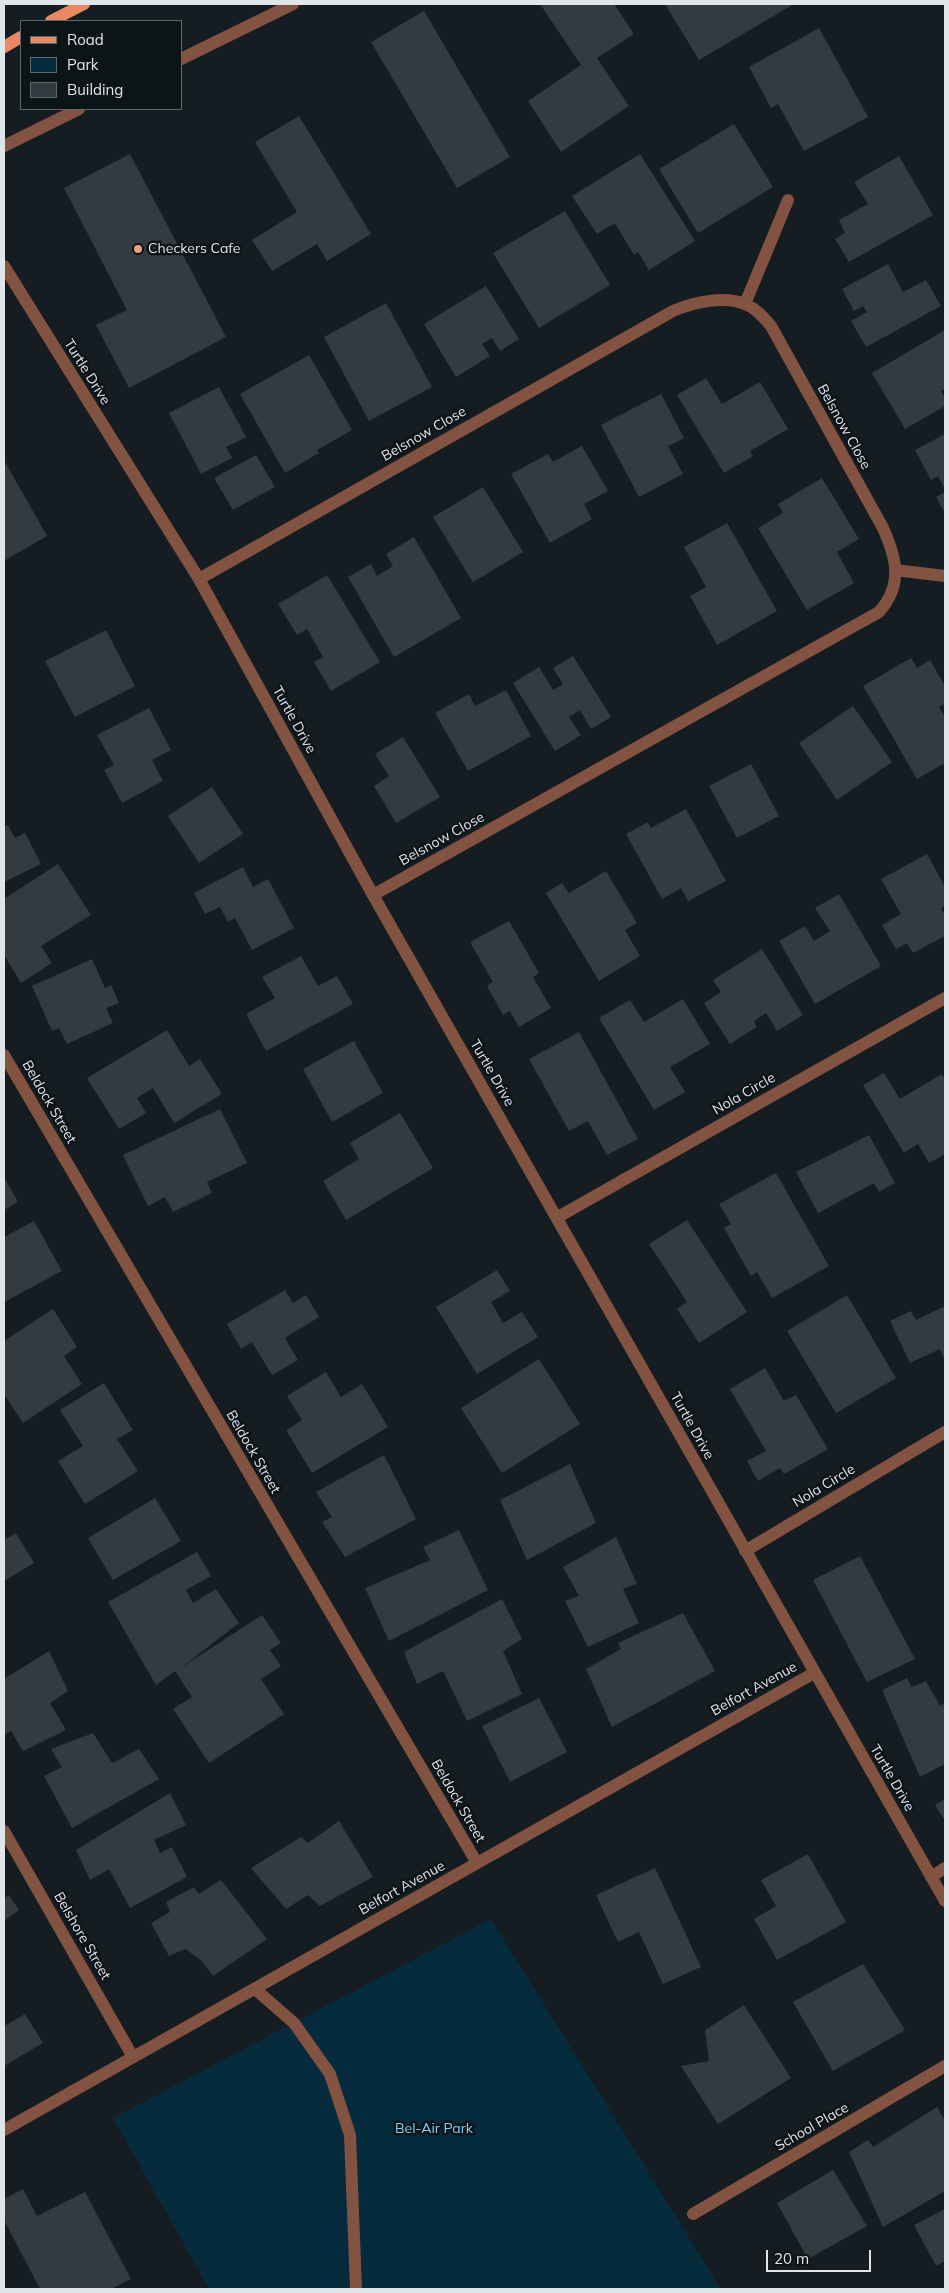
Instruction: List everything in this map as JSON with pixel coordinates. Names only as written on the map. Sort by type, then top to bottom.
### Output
[{"type":"main road","points":[[53,20],[84,4]]},
{"type":"main road","points":[[4,46],[20,38]]},
{"type":"street","points":[[182,59],[293,4]]},
{"type":"street","points":[[4,146],[78,110]]},
{"type":"street","points":[[745,304],[788,200]]},
{"type":"street","name":"Turtle Drive","points":[[4,266],[199,579],[373,895],[558,1217],[814,1673],[945,1901]]},
{"type":"street","name":"Belsnow Close","points":[[199,579],[673,311],[696,303],[723,301],[745,304],[760,313],[775,334],[884,528],[891,548],[895,586],[879,612],[373,895]]},
{"type":"street","points":[[894,570],[945,576]]},
{"type":"street","name":"Nola Circle","points":[[558,1217],[945,998]]},
{"type":"street","name":"Beldock Street","points":[[4,1055],[477,1863]]},
{"type":"street","name":"Nola Circle","points":[[745,1551],[945,1432]]},
{"type":"street","name":"Belfort Avenue","points":[[4,2130],[814,1673]]},
{"type":"street","name":"Belshore Street","points":[[4,1831],[133,2057]]},
{"type":"street","points":[[931,1877],[945,1868]]},
{"type":"street","points":[[254,1988],[294,2023],[330,2074],[350,2135],[356,2289]]},
{"type":"street","name":"School Place","points":[[693,2214],[945,2066]]},
{"type":"green space","name":"Bel-Air Park","points":[[491,1919],[721,2289],[209,2289],[113,2118]]},
{"type":"building","points":[[540,4],[614,4],[634,34],[597,58],[629,106],[561,152],[528,101],[581,65]]},
{"type":"building","points":[[665,4],[794,4],[699,60]]},
{"type":"building","points":[[424,11],[510,157],[457,188],[371,42]]},
{"type":"building","points":[[819,28],[868,117],[804,151],[778,104],[771,108],[749,67]]},
{"type":"building","points":[[299,116],[371,234],[327,261],[317,244],[272,271],[252,240],[297,212],[255,142]]},
{"type":"building","points":[[734,124],[773,187],[698,233],[659,169]]},
{"type":"building","name":"Checkers Cafe","points":[[130,154],[226,337],[129,388],[96,325],[127,310],[64,188]]},
{"type":"building","points":[[640,154],[695,241],[649,270],[638,252],[634,255],[615,223],[597,234],[572,196]]},
{"type":"building","points":[[899,156],[933,215],[849,262],[835,239],[845,233],[839,220],[868,204],[854,182]]},
{"type":"building","points":[[565,211],[610,285],[539,328],[493,253]]},
{"type":"building","points":[[888,264],[903,292],[926,280],[941,306],[866,347],[851,321],[867,312],[863,306],[854,311],[842,289]]},
{"type":"building","points":[[486,286],[519,339],[500,351],[492,338],[482,344],[490,356],[456,377],[424,324]]},
{"type":"building","points":[[386,303],[432,387],[369,421],[324,337]]},
{"type":"building","points":[[945,330],[945,389],[941,391],[945,398],[945,406],[905,429],[872,373]]},
{"type":"building","points":[[309,355],[352,430],[317,450],[319,453],[285,473],[240,394]]},
{"type":"building","points":[[706,378],[722,404],[760,382],[788,429],[750,451],[753,456],[724,473],[677,395]]},
{"type":"building","points":[[219,387],[246,437],[226,447],[232,458],[201,474],[169,413]]},
{"type":"building","points":[[661,394],[684,438],[668,446],[683,474],[639,497],[601,425]]},
{"type":"building","points":[[945,434],[945,489],[938,476],[931,480],[915,450]]},
{"type":"building","points":[[582,446],[608,491],[584,504],[592,519],[550,543],[511,474],[548,454],[553,462]]},
{"type":"building","points":[[256,455],[275,487],[233,510],[214,478]]},
{"type":"building","points":[[4,460],[47,536],[4,561]]},
{"type":"building","points":[[822,478],[859,539],[837,552],[854,583],[807,610],[758,528],[783,513],[778,504]]},
{"type":"building","points":[[483,487],[523,552],[473,582],[433,517]]},
{"type":"building","points":[[945,492],[945,513],[936,497]]},
{"type":"building","points":[[727,523],[777,611],[717,645],[690,596],[706,587],[684,547]]},
{"type":"building","points":[[414,537],[461,618],[394,657],[348,577],[371,564],[377,576],[393,566],[386,554]]},
{"type":"building","points":[[327,575],[380,662],[331,691],[314,662],[323,657],[307,629],[297,635],[278,604]]},
{"type":"building","points":[[106,630],[135,686],[75,717],[45,661]]},
{"type":"building","points":[[573,656],[611,717],[591,729],[580,710],[569,717],[581,735],[555,751],[513,683],[539,667],[553,690],[563,684],[553,668]]},
{"type":"building","points":[[911,658],[917,668],[930,660],[945,686],[945,704],[939,707],[945,717],[945,763],[917,779],[863,686]]},
{"type":"building","points":[[506,690],[531,736],[468,771],[435,713],[469,694],[475,706]]},
{"type":"building","points":[[853,706],[892,762],[837,800],[799,743]]},
{"type":"building","points":[[149,708],[171,750],[152,760],[163,781],[122,803],[104,770],[114,765],[97,735]]},
{"type":"building","points":[[403,737],[440,797],[396,823],[374,786],[389,776],[375,754]]},
{"type":"building","points":[[751,764],[779,816],[737,838],[709,786]]},
{"type":"building","points":[[212,787],[243,834],[199,863],[168,816]]},
{"type":"building","points":[[686,809],[726,881],[688,901],[681,888],[662,899],[626,834],[648,822],[651,828]]},
{"type":"building","points":[[8,825],[15,838],[25,833],[41,864],[4,882],[4,827]]},
{"type":"building","points":[[927,854],[945,887],[945,906],[941,908],[945,915],[945,936],[913,953],[907,943],[896,949],[882,925],[901,914],[881,879]]},
{"type":"building","points":[[58,864],[91,915],[41,946],[52,963],[21,983],[4,955],[4,899]]},
{"type":"building","points":[[243,867],[253,887],[268,879],[294,928],[252,950],[235,918],[228,922],[220,907],[205,914],[194,893]]},
{"type":"building","points":[[606,871],[637,923],[625,930],[640,956],[599,981],[546,893],[562,883],[569,893]]},
{"type":"building","points":[[839,894],[881,966],[815,1004],[779,941],[805,926],[814,941],[830,931],[815,908]]},
{"type":"building","points":[[509,921],[539,973],[533,977],[551,1008],[519,1027],[510,1011],[503,1015],[487,986],[493,982],[470,942]]},
{"type":"building","points":[[762,949],[803,1015],[777,1031],[766,1013],[754,1021],[757,1027],[730,1044],[704,1003],[721,992],[713,980]]},
{"type":"building","points":[[301,956],[318,986],[337,976],[353,1004],[266,1051],[246,1014],[275,998],[262,977]]},
{"type":"building","points":[[92,959],[105,988],[111,985],[119,1003],[106,1008],[113,1023],[67,1044],[59,1028],[52,1031],[32,986]]},
{"type":"building","points":[[683,999],[710,1044],[670,1067],[685,1092],[654,1110],[599,1018],[630,1000],[644,1022]]},
{"type":"building","points":[[167,1030],[189,1066],[200,1059],[222,1094],[174,1123],[153,1088],[137,1098],[146,1113],[119,1129],[87,1078]]},
{"type":"building","points":[[579,1032],[638,1139],[607,1155],[588,1121],[569,1131],[529,1059]]},
{"type":"building","points":[[354,1041],[383,1093],[332,1122],[303,1069]]},
{"type":"building","points":[[884,1073],[900,1099],[942,1074],[945,1080],[945,1154],[929,1163],[918,1144],[904,1153],[863,1085]]},
{"type":"building","points":[[220,1109],[247,1163],[207,1182],[212,1193],[173,1212],[165,1197],[148,1206],[123,1155]]},
{"type":"building","points":[[400,1113],[433,1168],[346,1220],[323,1181],[359,1159],[350,1143]]},
{"type":"building","points":[[869,1135],[895,1183],[879,1192],[874,1183],[818,1213],[796,1172]]},
{"type":"building","points":[[776,1173],[829,1266],[772,1298],[757,1272],[751,1276],[724,1228],[731,1224],[719,1204]]},
{"type":"building","points":[[4,1177],[18,1202],[4,1210]]},
{"type":"building","points":[[687,1220],[747,1312],[699,1343],[677,1309],[687,1302],[649,1244]]},
{"type":"building","points":[[34,1221],[62,1271],[4,1302],[4,1237]]},
{"type":"building","points":[[497,1270],[510,1291],[491,1302],[503,1323],[522,1312],[538,1337],[477,1374],[436,1307]]},
{"type":"building","points":[[285,1290],[293,1303],[306,1295],[319,1317],[285,1338],[298,1360],[272,1375],[252,1342],[241,1349],[227,1324]]},
{"type":"building","points":[[847,1295],[896,1378],[836,1413],[787,1331]]},
{"type":"building","points":[[945,1306],[945,1360],[940,1349],[910,1363],[890,1321],[911,1311],[916,1320]]},
{"type":"building","points":[[53,1309],[77,1347],[64,1356],[82,1384],[23,1423],[4,1394],[4,1341]]},
{"type":"building","points":[[539,1359],[580,1424],[502,1473],[461,1408]]},
{"type":"building","points":[[765,1368],[784,1401],[796,1395],[828,1449],[784,1474],[780,1468],[758,1481],[747,1461],[766,1451],[730,1389]]},
{"type":"building","points":[[326,1372],[341,1397],[362,1384],[388,1427],[312,1473],[286,1430],[302,1420],[287,1396]]},
{"type":"building","points":[[104,1383],[133,1430],[117,1439],[138,1471],[85,1504],[58,1461],[83,1446],[60,1410]]},
{"type":"building","points":[[384,1455],[416,1519],[345,1557],[322,1522],[332,1517],[316,1492]]},
{"type":"building","points":[[570,1464],[596,1523],[527,1560],[500,1500]]},
{"type":"building","points":[[155,1498],[181,1541],[113,1580],[88,1538]]},
{"type":"building","points":[[459,1530],[488,1590],[389,1641],[365,1588],[430,1560],[423,1547]]},
{"type":"building","points":[[16,1533],[34,1563],[4,1581],[4,1540]]},
{"type":"building","points":[[616,1537],[637,1584],[623,1589],[639,1623],[588,1647],[565,1601],[579,1596],[563,1567]]},
{"type":"building","points":[[197,1552],[211,1576],[186,1590],[193,1603],[216,1589],[239,1623],[179,1669],[262,1615],[281,1643],[270,1650],[281,1666],[261,1679],[284,1714],[209,1763],[173,1709],[192,1697],[175,1671],[156,1685],[108,1602]]},
{"type":"building","points":[[860,1556],[915,1659],[867,1682],[813,1580]]},
{"type":"building","points":[[502,1599],[522,1639],[503,1651],[522,1694],[467,1721],[443,1671],[417,1684],[404,1652]]},
{"type":"building","points":[[683,1613],[715,1671],[612,1727],[586,1669],[621,1649],[618,1643]]},
{"type":"building","points":[[49,1651],[68,1691],[50,1703],[66,1730],[23,1751],[11,1731],[4,1735],[4,1679]]},
{"type":"building","points":[[907,1678],[912,1687],[926,1681],[940,1706],[945,1703],[945,1764],[920,1777],[882,1690]]},
{"type":"building","points":[[539,1698],[567,1752],[510,1782],[482,1726]]},
{"type":"building","points":[[93,1733],[112,1763],[139,1749],[159,1779],[72,1828],[44,1776],[62,1767],[51,1749]]},
{"type":"building","points":[[170,1793],[186,1825],[154,1840],[160,1853],[172,1847],[187,1877],[130,1908],[109,1869],[90,1880],[76,1850]]},
{"type":"building","points":[[945,1799],[945,1821],[935,1805]]},
{"type":"building","points":[[339,1821],[373,1877],[320,1906],[308,1895],[286,1909],[251,1868],[301,1837],[308,1843]]},
{"type":"building","points":[[808,1854],[846,1922],[777,1960],[754,1919],[776,1906],[761,1880]]},
{"type":"building","points":[[655,1868],[701,1967],[663,1984],[639,1932],[618,1942],[596,1895]]},
{"type":"building","points":[[221,1880],[267,1939],[213,1976],[201,1960],[185,1949],[169,1956],[151,1923],[170,1912],[166,1902],[194,1887],[199,1894]]},
{"type":"building","points":[[9,1895],[19,1910],[4,1921],[4,1899]]},
{"type":"building","points":[[863,1964],[905,2030],[833,2071],[793,2002]]},
{"type":"building","points":[[744,2005],[791,2078],[718,2124],[681,2066],[709,2061],[705,2030]]},
{"type":"building","points":[[25,2014],[43,2043],[4,2066],[4,2026]]},
{"type":"building","points":[[937,2107],[945,2121],[945,2191],[883,2227],[849,2152],[868,2140],[873,2147]]},
{"type":"building","points":[[833,2170],[867,2226],[808,2259],[777,2203]]},
{"type":"building","points":[[23,2189],[37,2216],[85,2192],[131,2279],[111,2289],[40,2289],[4,2220],[4,2199]]},
{"type":"building","points":[[945,2209],[945,2261],[936,2266],[914,2225]]},
{"type":"place","name":"Checkers Cafe","points":[[138,249]]}]
